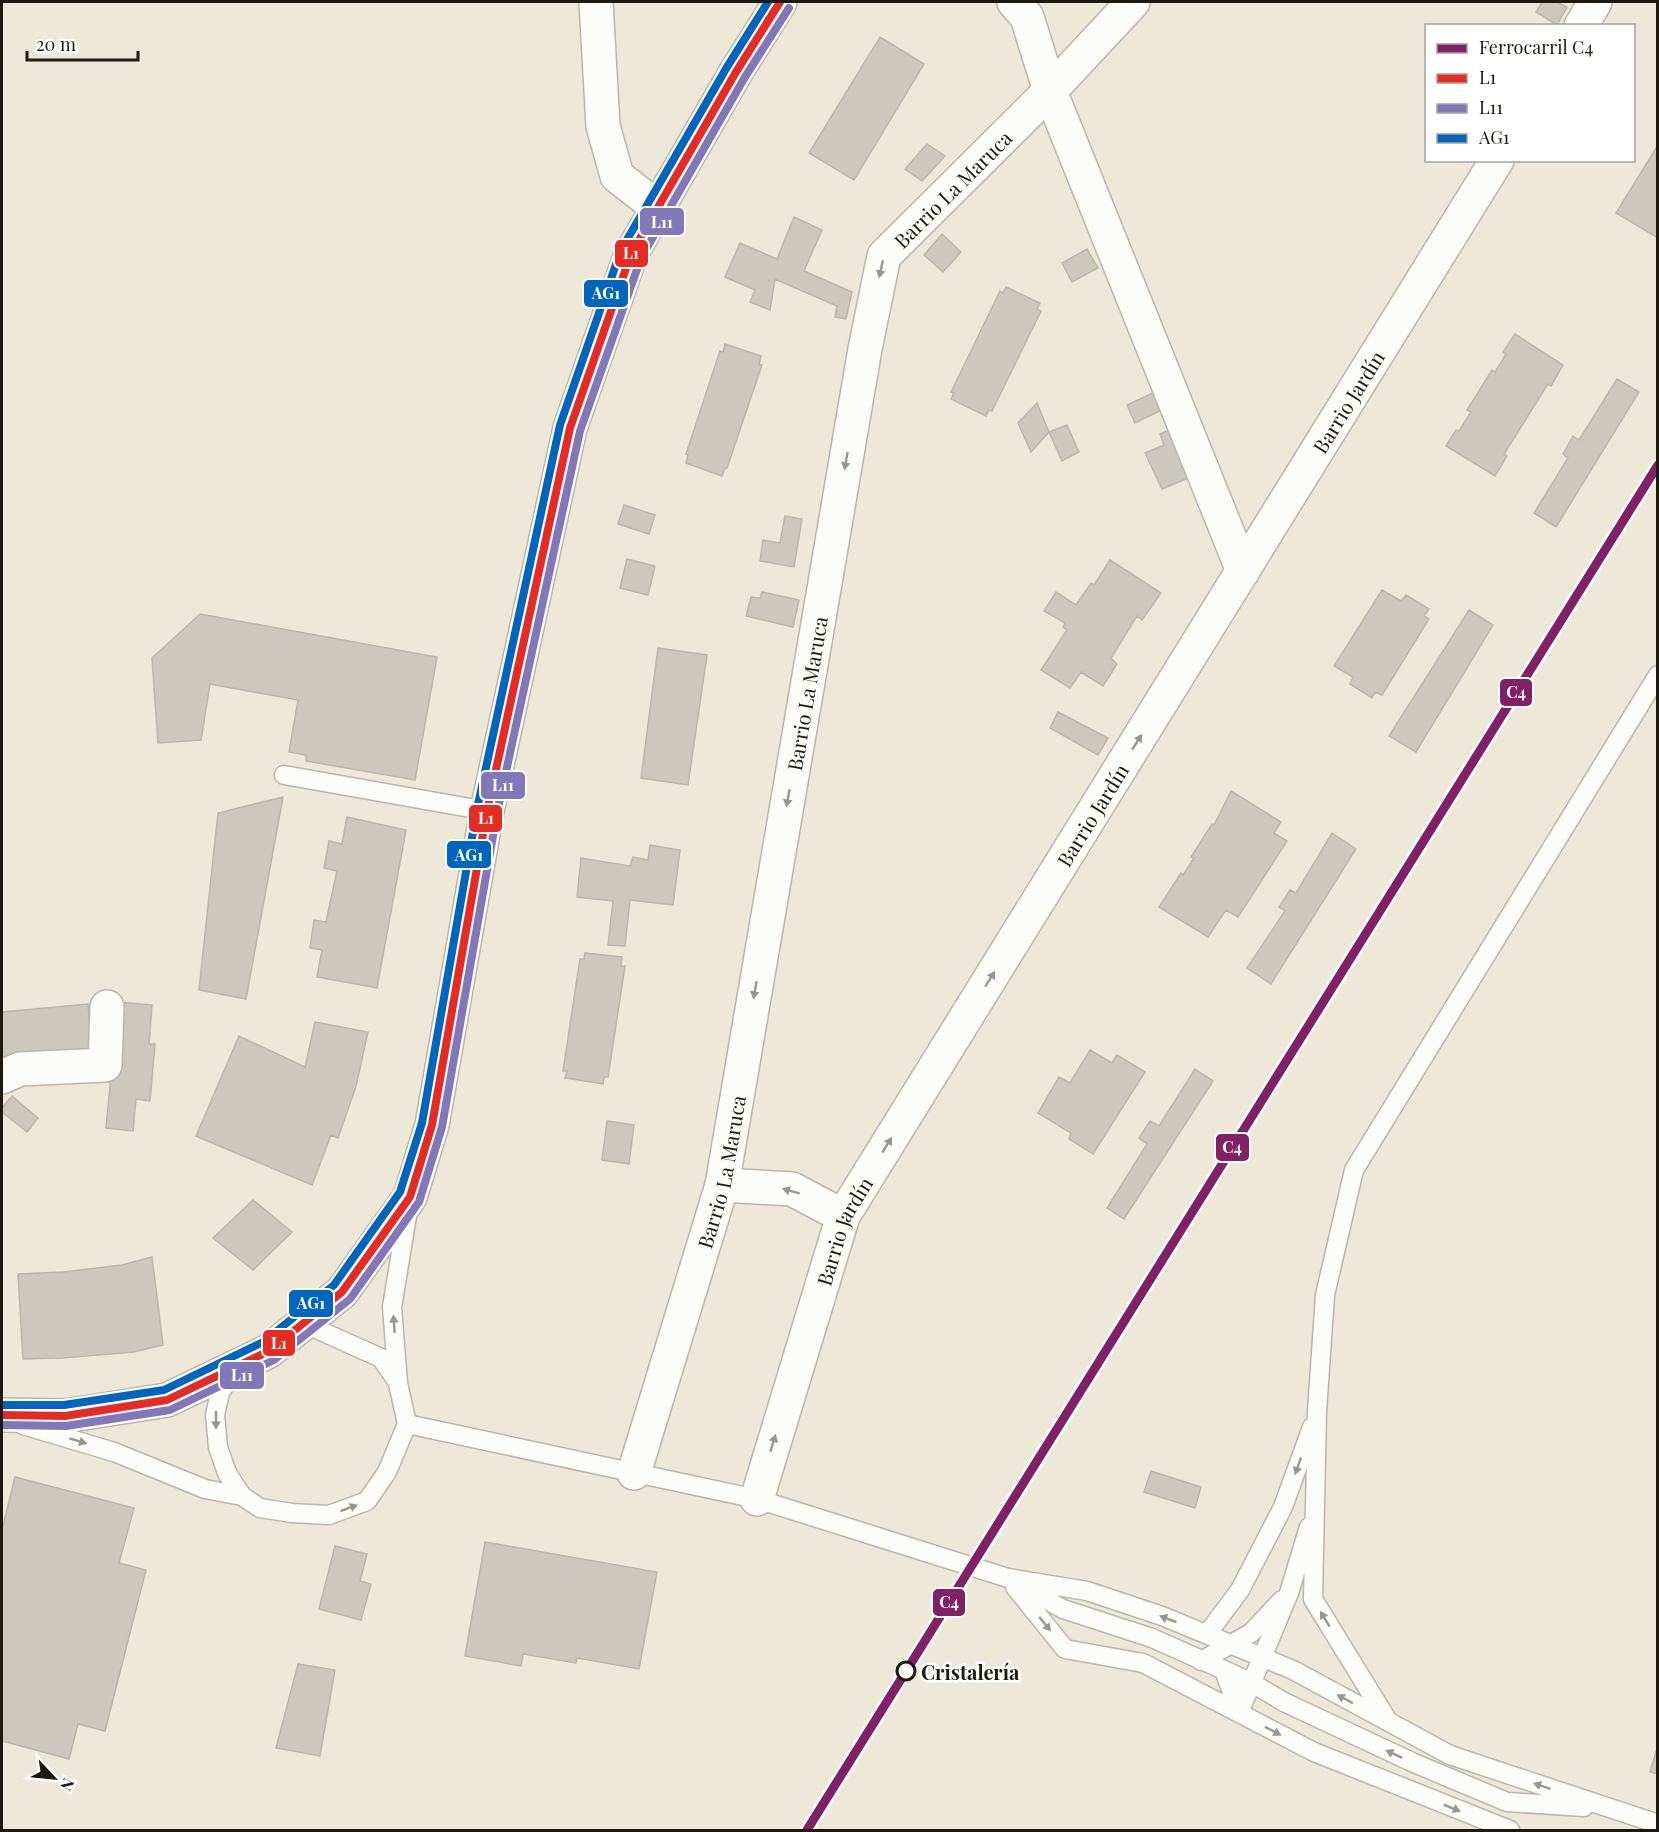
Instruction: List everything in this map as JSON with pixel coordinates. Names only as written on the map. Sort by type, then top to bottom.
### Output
[{"type":"street","points":[[596,2],[603,126],[617,176],[658,208]]},
{"type":"street","points":[[2,1417],[65,1416],[166,1400],[269,1351],[342,1292],[410,1197],[432,1125],[487,811],[570,428],[631,254],[736,72],[780,2]]},
{"type":"street","points":[[1014,2],[1027,17],[1050,91],[1243,571]]},
{"type":"street","name":"Barrio La Maruca","points":[[634,1473],[722,1185],[865,349],[884,256],[1050,91],[1133,2]]},
{"type":"street","points":[[1582,24],[1595,2]]},
{"type":"street","name":"Barrio Jardín","points":[[757,1499],[843,1216],[1496,162]]},
{"type":"street","points":[[2,1077],[20,1069],[105,1065],[107,1007]]},
{"type":"street","points":[[722,1185],[792,1189],[843,1216]]},
{"type":"lane","points":[[1389,1722],[1313,1599],[1317,1411],[1324,1295],[1353,1170],[1658,675]]},
{"type":"lane","points":[[284,775],[487,811]]},
{"type":"lane","points":[[237,1366],[220,1394],[215,1415],[218,1447],[226,1473],[242,1496],[260,1508],[329,1515],[367,1501],[387,1472],[407,1424],[398,1383],[392,1307],[410,1197]]},
{"type":"lane","points":[[303,1323],[381,1358],[398,1383]]},
{"type":"lane","points":[[1207,1634],[1240,1590],[1283,1507],[1317,1411]]},
{"type":"lane","points":[[2,1417],[114,1452],[205,1489],[242,1496]]},
{"type":"lane","points":[[407,1424],[757,1499],[1008,1578],[1087,1591],[1162,1616],[1293,1670],[1450,1755],[1658,1824]]},
{"type":"lane","points":[[1239,1713],[1289,1593],[1315,1504]]},
{"type":"lane","points":[[1008,1578],[1063,1609],[1152,1638],[1252,1683],[1284,1702],[1338,1728],[1507,1802],[1611,1809]]},
{"type":"lane","points":[[1008,1578],[1065,1649],[1143,1663],[1314,1752],[1510,1830]]},
{"type":"lane","points":[[1201,1661],[1251,1633],[1289,1593]]},
{"type":"lane","points":[[1224,1670],[1239,1713]]},
{"type":"building","points":[[1542,2],[1557,2],[1567,7],[1558,24],[1536,12]]},
{"type":"building","points":[[880,37],[924,64],[854,180],[809,153]]},
{"type":"building","points":[[927,144],[945,156],[922,181],[905,169]]},
{"type":"building","points":[[1658,145],[1658,238],[1616,213]]},
{"type":"building","points":[[794,217],[822,230],[804,271],[852,292],[846,319],[835,317],[837,306],[775,279],[770,310],[750,302],[755,290],[725,277],[740,243],[777,259]]},
{"type":"building","points":[[942,234],[961,252],[943,272],[924,255]]},
{"type":"building","points":[[1087,249],[1098,268],[1072,282],[1062,263]]},
{"type":"building","points":[[1006,287],[1040,303],[1037,309],[1041,311],[992,411],[989,410],[986,416],[951,399],[954,393],[951,392],[1000,291],[1003,293]]},
{"type":"building","points":[[1515,334],[1563,365],[1551,386],[1548,384],[1504,454],[1507,456],[1495,476],[1446,446],[1471,412],[1467,410],[1492,370],[1495,372],[1506,354],[1503,352]]},
{"type":"building","points":[[725,344],[761,356],[759,364],[762,365],[727,468],[722,476],[686,463],[688,455],[686,454],[720,351],[723,352]]},
{"type":"building","points":[[1617,379],[1639,392],[1556,527],[1534,513],[1568,458],[1563,454],[1573,436],[1579,440]]},
{"type":"building","points":[[1157,391],[1164,409],[1135,423],[1127,405]]},
{"type":"building","points":[[1037,403],[1049,432],[1031,452],[1018,423]]},
{"type":"building","points":[[1067,425],[1079,452],[1062,461],[1049,432]]},
{"type":"building","points":[[1172,429],[1193,476],[1162,489],[1145,453],[1164,445],[1160,434]]},
{"type":"building","points":[[624,505],[655,515],[649,534],[618,524]]},
{"type":"building","points":[[785,516],[802,519],[794,567],[760,561],[763,540],[780,543]]},
{"type":"building","points":[[627,559],[655,566],[648,595],[620,588]]},
{"type":"building","points":[[1110,560],[1161,593],[1142,620],[1137,616],[1111,658],[1117,664],[1103,686],[1081,672],[1070,688],[1041,670],[1067,630],[1063,627],[1065,623],[1044,611],[1056,592],[1076,605],[1091,583],[1094,585]]},
{"type":"building","points":[[1382,590],[1401,601],[1406,595],[1429,609],[1424,616],[1429,619],[1382,695],[1375,692],[1372,698],[1350,684],[1353,677],[1334,666]]},
{"type":"building","points":[[762,592],[799,600],[793,627],[746,616],[751,597],[760,598]]},
{"type":"building","points":[[1469,610],[1493,625],[1416,752],[1389,736]]},
{"type":"building","points":[[200,614],[437,657],[415,780],[306,761],[306,755],[289,752],[298,700],[210,684],[201,740],[158,743],[152,658]]},
{"type":"building","points":[[658,648],[707,655],[688,785],[641,778]]},
{"type":"building","points":[[1058,712],[1108,738],[1098,755],[1050,728]]},
{"type":"building","points":[[1231,791],[1281,822],[1274,833],[1287,841],[1238,917],[1226,910],[1208,937],[1159,907],[1181,873],[1183,875],[1194,858],[1191,857],[1212,824],[1214,825]]},
{"type":"building","points":[[283,797],[246,999],[199,990],[218,813]]},
{"type":"building","points":[[347,817],[406,830],[377,988],[317,977],[322,950],[310,948],[314,920],[326,922],[337,871],[324,868],[329,841],[342,844]]},
{"type":"building","points":[[1332,833],[1356,849],[1271,984],[1247,968],[1285,911],[1279,907],[1290,890],[1296,893]]},
{"type":"building","points":[[650,845],[680,850],[673,905],[630,900],[625,946],[608,945],[613,901],[577,897],[581,858],[630,866],[633,857],[648,860]]},
{"type":"building","points":[[585,953],[622,957],[621,966],[625,966],[608,1077],[604,1077],[603,1084],[565,1078],[567,1071],[563,1071],[580,959],[584,959]]},
{"type":"building","points":[[118,1002],[152,1005],[149,1044],[155,1044],[150,1101],[136,1099],[133,1131],[106,1128]]},
{"type":"building","points":[[88,1004],[92,1049],[2,1057],[2,1012]]},
{"type":"building","points":[[315,1022],[368,1032],[356,1086],[338,1138],[331,1135],[312,1185],[196,1136],[239,1036],[305,1067]]},
{"type":"building","points":[[1090,1050],[1112,1063],[1117,1055],[1145,1072],[1093,1154],[1069,1139],[1071,1133],[1038,1113],[1059,1077],[1070,1083]]},
{"type":"building","points":[[1195,1069],[1213,1081],[1124,1219],[1107,1208],[1147,1144],[1139,1138],[1150,1121],[1159,1126]]},
{"type":"building","points":[[12,1096],[38,1118],[27,1132],[2,1112],[2,1108]]},
{"type":"building","points":[[607,1121],[634,1125],[629,1164],[602,1160]]},
{"type":"building","points":[[253,1200],[292,1232],[253,1270],[213,1238]]},
{"type":"building","points":[[152,1257],[163,1345],[134,1352],[23,1359],[18,1274],[63,1272],[122,1265]]},
{"type":"building","points":[[1151,1471],[1201,1487],[1195,1508],[1144,1492]]},
{"type":"building","points":[[15,1477],[134,1508],[119,1563],[146,1570],[105,1731],[78,1724],[69,1759],[2,1741],[2,1530]]},
{"type":"building","points":[[485,1542],[657,1572],[639,1669],[577,1658],[576,1663],[523,1654],[521,1666],[465,1656]]},
{"type":"building","points":[[335,1546],[367,1554],[360,1581],[371,1584],[361,1620],[319,1609]]},
{"type":"building","points":[[298,1664],[335,1670],[320,1756],[276,1748]]},
{"type":"building","points":[[1658,1745],[1658,1774],[1650,1772]]},
{"type":"rail line","name":"C4","points":[[807,1830],[1658,465]]},
{"type":"transit line","name":"AG1","points":[[2,1405],[64,1405],[164,1390],[263,1342],[334,1285],[400,1192],[422,1123],[477,809],[560,425],[621,250],[727,67],[768,2]]},
{"type":"transit line","name":"L1","points":[[2,1415],[65,1416],[167,1400],[269,1351],[342,1292],[410,1197],[432,1125],[487,811],[570,428],[631,254],[736,72],[780,2]]},
{"type":"transit line","name":"L11","points":[[2,1425],[66,1426],[170,1410],[274,1360],[350,1299],[419,1202],[442,1127],[497,813],[580,431],[641,258],[745,77],[789,8]]},
{"type":"place","name":"Cristalería","points":[[906,1671]]}]
